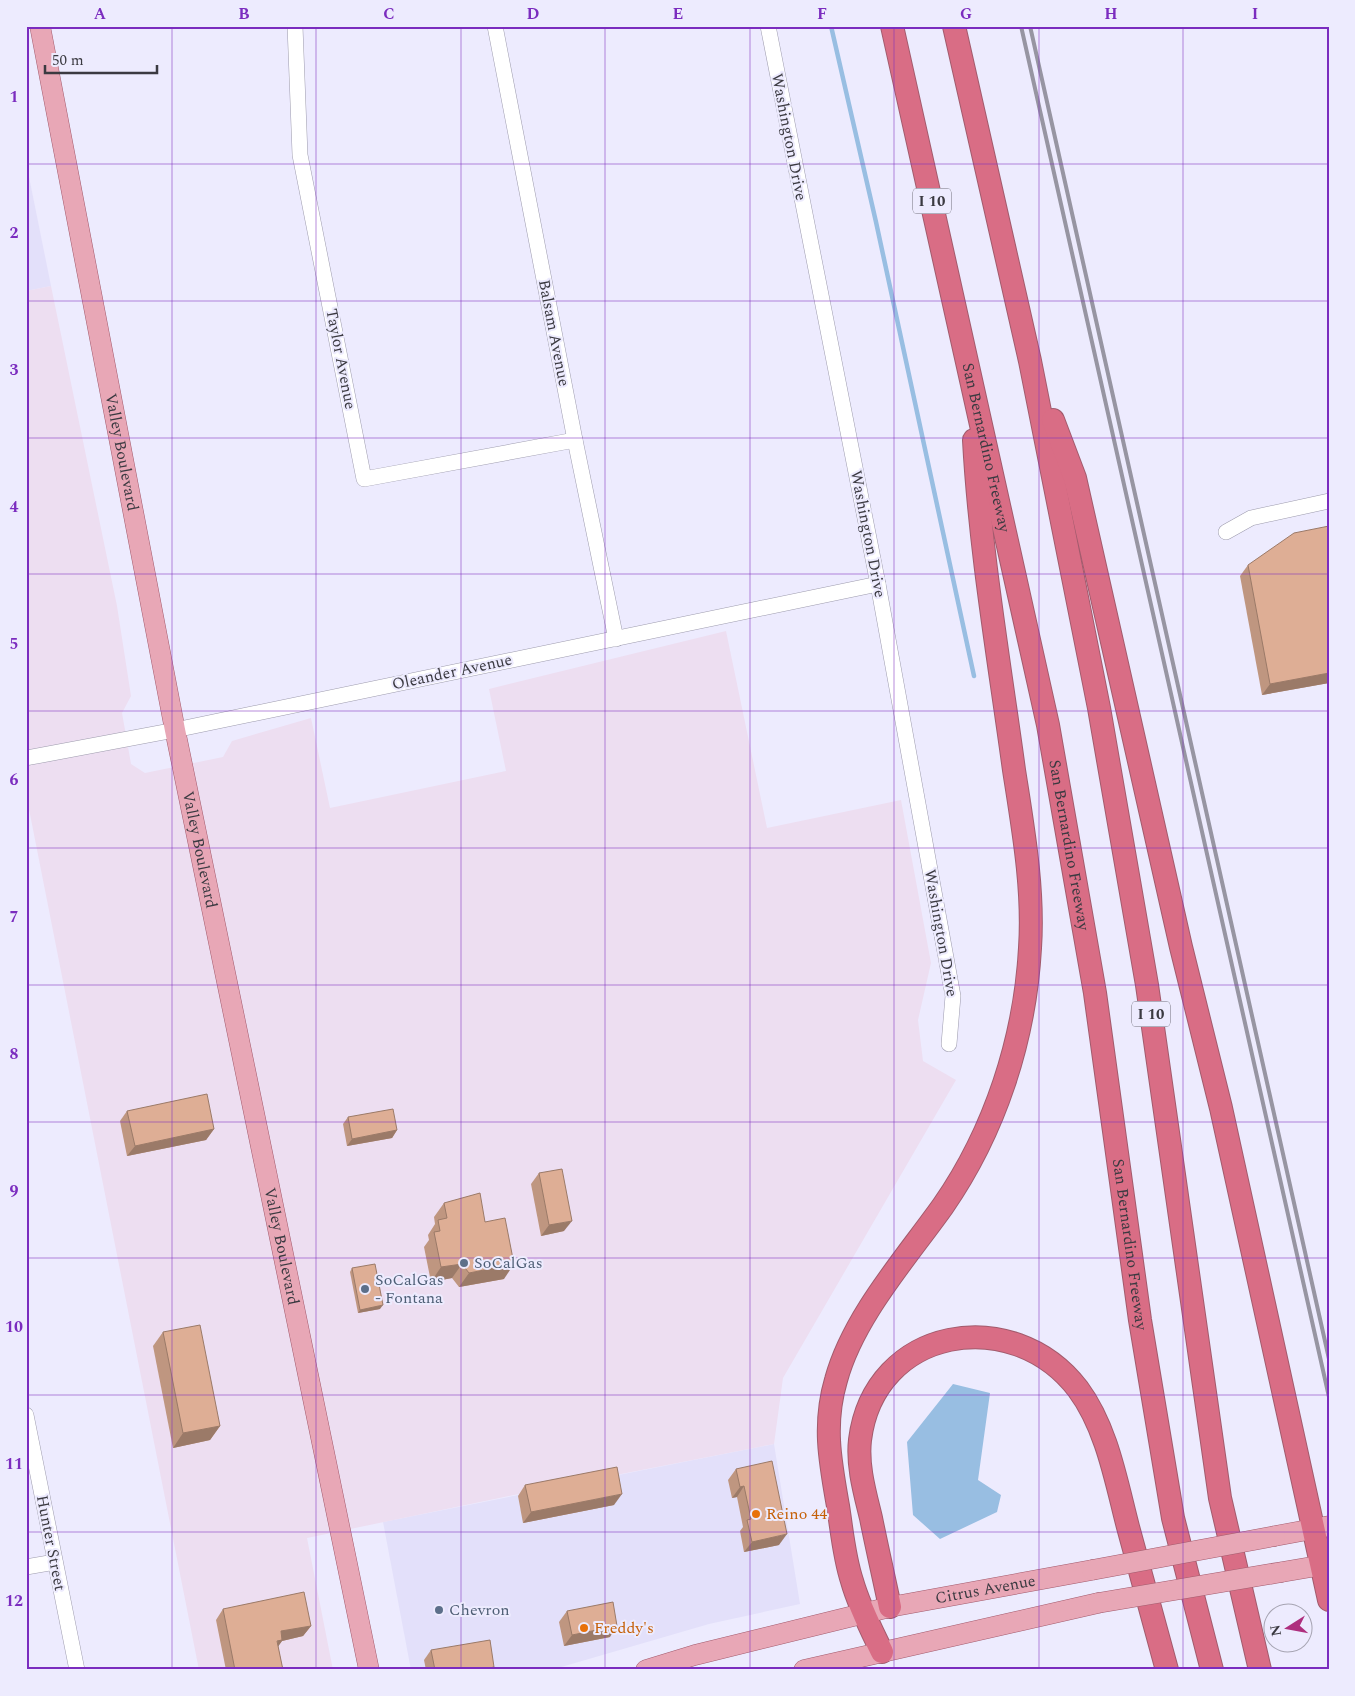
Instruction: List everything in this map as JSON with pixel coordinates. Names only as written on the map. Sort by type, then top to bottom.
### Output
[{"type":"highway","name":"San Bernardino Freeway","points":[[892,26],[1048,724],[1095,993],[1140,1320],[1172,1509],[1212,1670]]},
{"type":"highway","name":"I 10","points":[[954,26],[1030,360],[1099,708],[1147,985],[1220,1498],[1260,1670]]},
{"type":"highway","points":[[1030,360],[1075,478],[1181,948],[1321,1528],[1329,1600]]},
{"type":"highway","points":[[882,1652],[863,1614],[849,1571],[828,1452],[829,1412],[836,1379],[857,1332],[892,1275],[945,1202],[974,1153],[993,1113],[1018,1034],[1030,947],[1030,899],[1024,841],[977,500],[971,376]]},
{"type":"highway","points":[[890,1607],[860,1467],[860,1440],[869,1408],[877,1392],[892,1373],[923,1349],[934,1344],[966,1337],[982,1336],[1004,1340],[1023,1346],[1053,1364],[1076,1388],[1092,1412],[1109,1459],[1167,1670]]},
{"type":"main road","name":"Valley Boulevard","points":[[40,26],[175,730],[369,1670]]},
{"type":"main road","name":"Citrus Avenue","points":[[646,1670],[890,1607],[1321,1528]]},
{"type":"main road","points":[[804,1670],[1098,1603],[1325,1565]]},
{"type":"street","name":"Taylor Avenue","points":[[295,26],[300,155],[364,479],[575,440]]},
{"type":"street","name":"Balsam Avenue","points":[[495,26],[575,440],[616,639]]},
{"type":"street","name":"Washington Drive","points":[[768,26],[878,584],[954,996],[949,1044]]},
{"type":"street","points":[[1226,532],[1251,518],[1329,501]]},
{"type":"street","name":"Oleander Avenue","points":[[26,758],[175,730],[878,584]]},
{"type":"street","name":"Hunter Street","points":[[26,1415],[77,1670]]},
{"type":"street","points":[[26,1567],[55,1562]]},
{"type":"shaded area","points":[[26,162],[51,286],[26,291]]},
{"type":"shaded area","points":[[51,286],[117,606],[131,696],[122,713],[131,764],[145,773],[223,757],[232,741],[311,718],[330,808],[506,771],[489,689],[726,631],[767,828],[901,800],[931,963],[918,1020],[923,1061],[956,1080],[783,1378],[774,1444],[307,1538],[333,1670],[199,1670],[26,794],[26,291]]},
{"type":"shaded area","points":[[774,1444],[800,1604],[709,1624],[551,1670],[411,1670],[383,1522]]},
{"type":"water","points":[[953,1384],[990,1393],[978,1480],[1001,1495],[997,1512],[940,1539],[913,1515],[907,1442]]},
{"type":"building","points":[[1329,526],[1329,673],[1270,684],[1248,565],[1294,533]]},
{"type":"building","points":[[207,1094],[214,1129],[135,1146],[127,1111]]},
{"type":"building","points":[[393,1109],[397,1130],[352,1139],[348,1117]]},
{"type":"building","points":[[562,1169],[572,1221],[549,1225],[539,1173]]},
{"type":"building","name":"SoCalGas","points":[[480,1193],[485,1222],[505,1218],[514,1264],[469,1273],[462,1264],[441,1267],[434,1232],[440,1231],[438,1220],[447,1218],[444,1203]]},
{"type":"building","points":[[375,1264],[383,1305],[360,1310],[352,1268]]},
{"type":"building","points":[[200,1325],[220,1426],[183,1433],[163,1332]]},
{"type":"building","name":"Reino 44","points":[[772,1461],[787,1534],[752,1542],[747,1520],[751,1519],[744,1486],[740,1487],[736,1469]]},
{"type":"building","points":[[617,1467],[622,1494],[531,1512],[525,1485]]},
{"type":"building","points":[[304,1592],[311,1626],[281,1631],[282,1640],[277,1641],[283,1670],[235,1670],[223,1609]]},
{"type":"building","points":[[613,1602],[617,1626],[572,1635],[567,1611]]},
{"type":"building","points":[[490,1640],[494,1667],[479,1670],[435,1670],[431,1650]]},
{"type":"waterway","points":[[831,26],[876,222],[974,676]]},
{"type":"railway","points":[[1021,26],[1329,1397]]},
{"type":"railway","points":[[1030,26],[1329,1359]]},
{"type":"place","name":"SoCalGas","points":[[464,1263]]},
{"type":"place","name":"SoCalGas - Fontana","points":[[365,1289]]},
{"type":"place","name":"Reino 44","points":[[756,1514]]},
{"type":"place","name":"Chevron","points":[[439,1610]]},
{"type":"place","name":"Freddy's","points":[[584,1628]]}]
